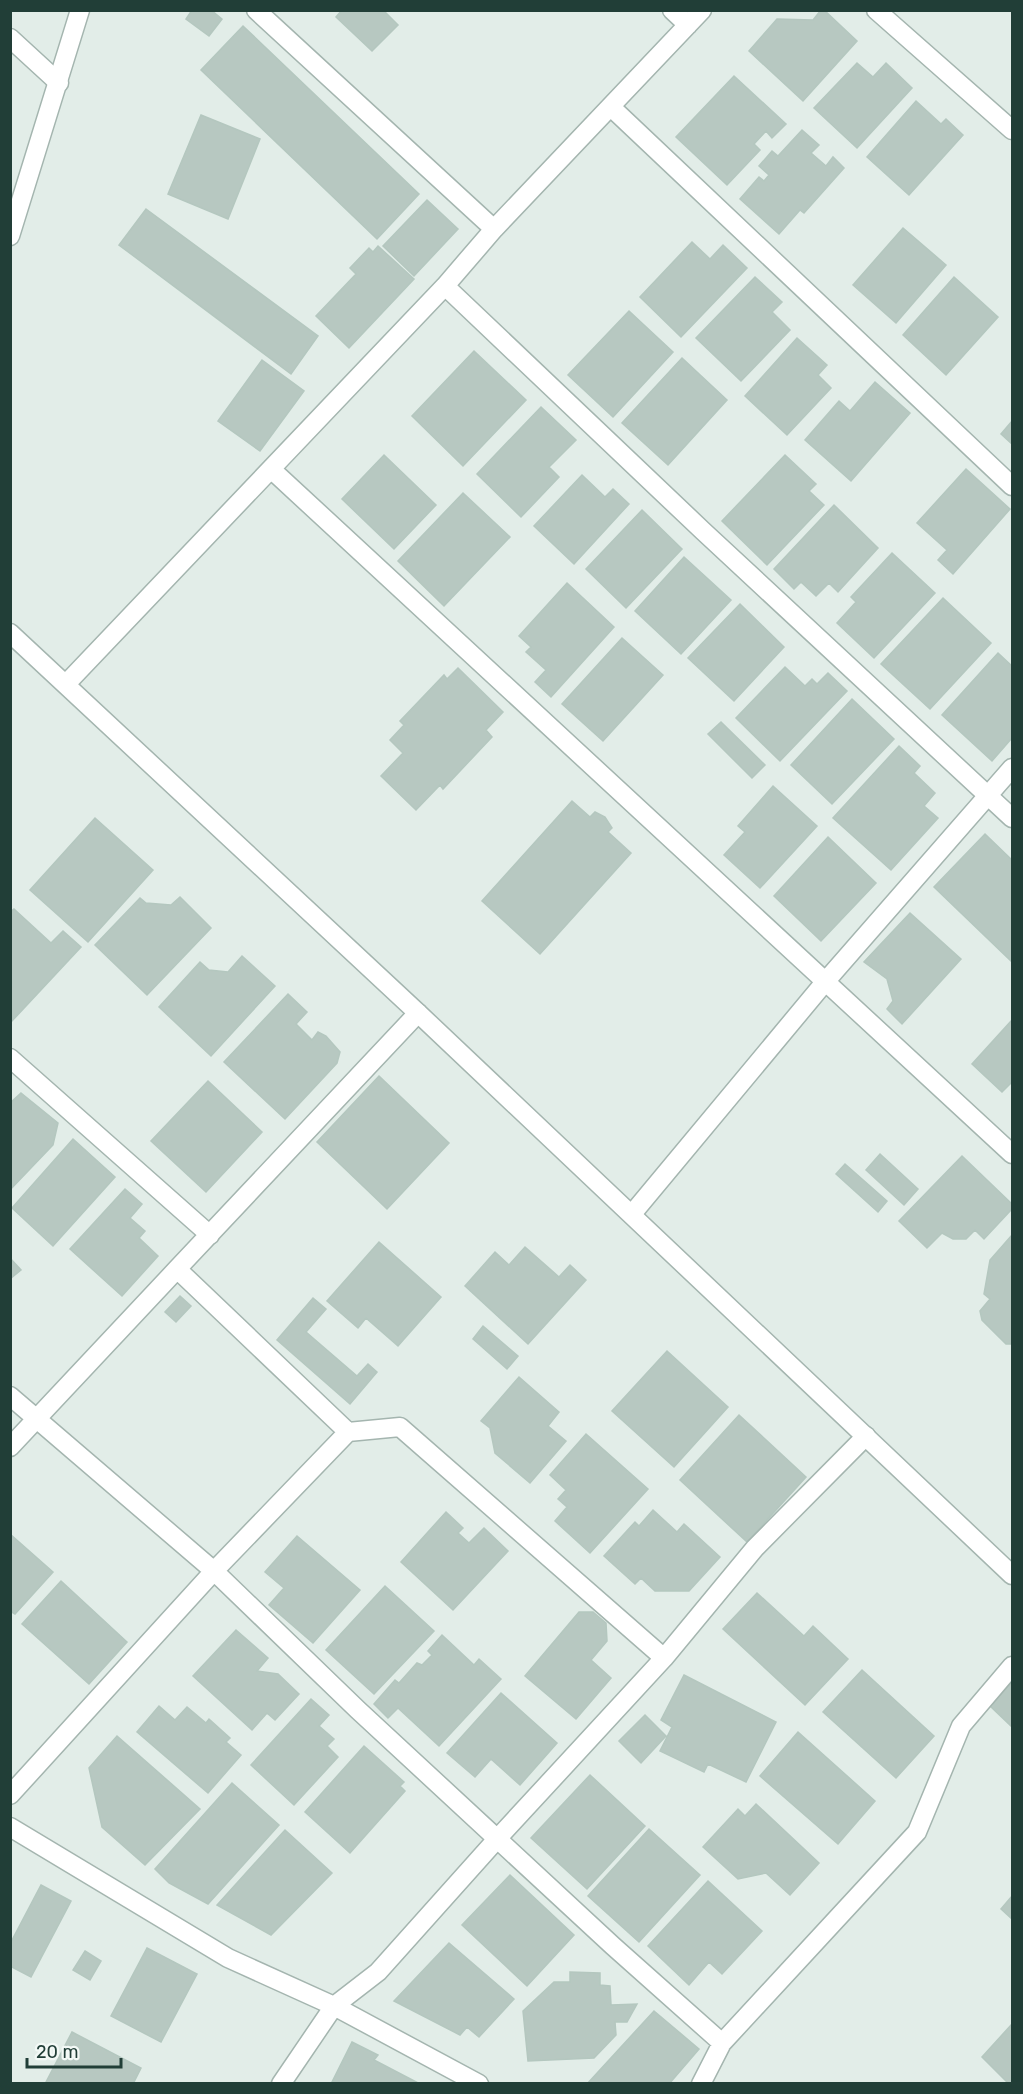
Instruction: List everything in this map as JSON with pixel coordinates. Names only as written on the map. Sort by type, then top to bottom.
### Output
[{"type":"street","points":[[10,236],[80,10]]},
{"type":"street","points":[[256,10],[494,229]]},
{"type":"street","points":[[672,10],[688,25]]},
{"type":"street","points":[[66,684],[445,286],[494,229],[702,10]]},
{"type":"street","points":[[876,10],[1012,130]]},
{"type":"street","points":[[10,38],[59,83]]},
{"type":"street","points":[[611,106],[1012,486]]},
{"type":"street","points":[[445,286],[703,531],[1012,818]]},
{"type":"street","points":[[271,469],[1012,1154]]},
{"type":"street","points":[[10,633],[418,1013],[1012,1575]]},
{"type":"street","points":[[632,1215],[825,982],[1012,768]]},
{"type":"street","points":[[10,1447],[418,1013]]},
{"type":"street","points":[[10,1058],[210,1235]]},
{"type":"street","points":[[177,1269],[348,1432]]},
{"type":"street","points":[[10,1396],[214,1571],[358,1710],[722,2043]]},
{"type":"street","points":[[10,1795],[214,1571],[348,1432],[400,1427],[664,1658]]},
{"type":"street","points":[[281,2084],[334,2006],[378,1972],[664,1658],[755,1548],[866,1436]]},
{"type":"street","points":[[700,2084],[722,2043],[917,1832],[961,1726],[1012,1666]]},
{"type":"street","points":[[10,1827],[228,1958],[334,2006],[479,2084]]},
{"type":"building","points":[[192,10],[211,10],[222,19],[209,36],[186,19]]},
{"type":"building","points":[[342,10],[383,10],[398,25],[372,51],[336,17]]},
{"type":"building","points":[[821,10],[824,10],[857,41],[803,101],[749,51],[777,19],[813,20]]},
{"type":"building","points":[[243,26],[419,194],[377,239],[201,70]]},
{"type":"building","points":[[857,63],[873,77],[886,63],[912,88],[857,148],[814,108]]},
{"type":"building","points":[[734,76],[786,124],[772,138],[766,131],[754,144],[760,150],[727,185],[676,137]]},
{"type":"building","points":[[916,101],[941,124],[946,119],[963,135],[909,195],[867,157]]},
{"type":"building","points":[[201,115],[260,139],[228,219],[168,194]]},
{"type":"building","points":[[802,130],[819,145],[811,153],[826,166],[833,157],[844,168],[804,213],[800,210],[779,234],[740,199],[759,177],[764,181],[769,175],[759,166],[772,151],[778,156]]},
{"type":"building","points":[[427,200],[458,229],[414,276],[383,246]]},
{"type":"building","points":[[146,209],[318,336],[291,374],[119,245]]},
{"type":"building","points":[[903,228],[946,265],[896,323],[853,285]]},
{"type":"building","points":[[692,242],[710,259],[723,245],[747,268],[681,337],[640,297]]},
{"type":"building","points":[[378,246],[414,279],[349,348],[316,316],[356,274],[350,268],[369,248],[373,252]]},
{"type":"building","points":[[755,277],[782,302],[772,312],[790,330],[741,381],[696,338]]},
{"type":"building","points":[[954,277],[998,317],[946,375],[903,335]]},
{"type":"building","points":[[629,311],[673,352],[613,417],[568,375]]},
{"type":"building","points":[[797,338],[827,365],[818,375],[831,388],[787,435],[745,396]]},
{"type":"building","points":[[474,351],[526,400],[463,466],[412,416]]},
{"type":"building","points":[[682,358],[727,400],[668,465],[622,423]]},
{"type":"building","points":[[262,360],[304,391],[260,451],[218,421]]},
{"type":"building","points":[[875,382],[910,413],[851,481],[805,440],[839,401],[850,411]]},
{"type":"building","points":[[541,407],[576,440],[549,467],[559,477],[521,517],[477,474]]},
{"type":"building","points":[[1012,421],[1012,444],[1001,434]]},
{"type":"building","points":[[384,455],[436,505],[394,549],[342,499]]},
{"type":"building","points":[[785,455],[816,484],[809,491],[824,505],[767,565],[722,521]]},
{"type":"building","points":[[966,469],[1010,509],[953,574],[938,560],[947,550],[917,523]]},
{"type":"building","points":[[582,475],[605,497],[613,489],[629,504],[574,564],[534,526]]},
{"type":"building","points":[[463,493],[510,537],[444,606],[398,561]]},
{"type":"building","points":[[834,505],[878,548],[838,592],[829,583],[816,596],[801,582],[794,589],[774,569]]},
{"type":"building","points":[[642,510],[682,549],[626,608],[586,569]]},
{"type":"building","points":[[892,553],[935,593],[874,658],[837,623],[856,602],[851,597]]},
{"type":"building","points":[[684,557],[731,600],[681,654],[635,611]]},
{"type":"building","points":[[567,583],[614,627],[551,697],[535,682],[546,670],[526,652],[531,647],[519,636]]},
{"type":"building","points":[[943,598],[991,643],[930,709],[881,664]]},
{"type":"building","points":[[740,604],[784,647],[734,701],[688,658]]},
{"type":"building","points":[[622,638],[663,675],[603,741],[562,704]]},
{"type":"building","points":[[998,653],[1012,666],[1012,738],[992,761],[942,715]]},
{"type":"building","points":[[785,667],[805,686],[812,679],[817,684],[828,673],[847,691],[780,761],[736,718]]},
{"type":"building","points":[[458,668],[503,712],[486,730],[492,737],[443,789],[440,785],[416,810],[381,776],[403,753],[390,740],[404,725],[400,721],[444,675],[447,679]]},
{"type":"building","points":[[852,699],[894,739],[832,804],[791,765]]},
{"type":"building","points":[[721,722],[765,765],[752,778],[708,734]]},
{"type":"building","points":[[899,746],[920,766],[914,773],[935,793],[924,806],[938,818],[891,870],[833,818]]},
{"type":"building","points":[[773,786],[817,826],[760,888],[724,855],[745,832],[738,826]]},
{"type":"building","points":[[572,801],[590,817],[595,812],[605,817],[612,828],[608,832],[631,853],[540,954],[482,901]]},
{"type":"building","points":[[95,818],[153,870],[88,942],[30,890]]},
{"type":"building","points":[[985,834],[1012,860],[1012,962],[934,887]]},
{"type":"building","points":[[828,837],[876,883],[821,941],[774,896]]},
{"type":"building","points":[[180,897],[211,928],[147,995],[95,945],[140,898],[146,903],[171,905]]},
{"type":"building","points":[[14,909],[51,943],[63,931],[81,947],[12,1021],[10,912]]},
{"type":"building","points":[[910,913],[961,959],[902,1024],[887,1009],[893,1001],[887,979],[864,962]]},
{"type":"building","points":[[242,956],[275,986],[211,1056],[159,1007],[200,962],[209,970],[228,972]]},
{"type":"building","points":[[288,994],[307,1012],[296,1024],[312,1040],[318,1032],[326,1036],[340,1052],[337,1063],[285,1119],[224,1062]]},
{"type":"building","points":[[1012,1020],[1012,1082],[1002,1092],[972,1064]]},
{"type":"building","points":[[379,1076],[449,1143],[387,1209],[317,1142]]},
{"type":"building","points":[[208,1081],[262,1132],[206,1192],[151,1141]]},
{"type":"building","points":[[21,1093],[58,1123],[53,1145],[10,1190],[10,1103]]},
{"type":"building","points":[[73,1139],[115,1177],[53,1246],[12,1208]]},
{"type":"building","points":[[880,1154],[918,1189],[904,1205],[866,1170]]},
{"type":"building","points":[[962,1156],[1012,1204],[1012,1209],[984,1239],[975,1230],[966,1239],[953,1239],[942,1233],[927,1248],[899,1221]]},
{"type":"building","points":[[845,1164],[887,1201],[878,1212],[836,1174]]},
{"type":"building","points":[[125,1189],[142,1204],[130,1218],[145,1231],[139,1238],[158,1256],[122,1296],[70,1249]]},
{"type":"building","points":[[1012,1235],[1012,1344],[1006,1344],[982,1320],[980,1311],[990,1299],[984,1294],[990,1260]]},
{"type":"building","points":[[379,1242],[441,1297],[398,1346],[366,1318],[358,1328],[327,1301]]},
{"type":"building","points":[[525,1247],[559,1277],[570,1265],[586,1280],[528,1344],[465,1286],[495,1252],[509,1265]]},
{"type":"building","points":[[10,1258],[21,1270],[10,1279]]},
{"type":"building","points":[[180,1296],[191,1306],[176,1322],[165,1312]]},
{"type":"building","points":[[313,1298],[326,1309],[306,1332],[357,1376],[368,1364],[377,1372],[350,1404],[277,1340]]},
{"type":"building","points":[[483,1326],[518,1356],[507,1369],[473,1339]]},
{"type":"building","points":[[667,1351],[728,1407],[674,1467],[612,1411]]},
{"type":"building","points":[[519,1377],[559,1412],[548,1426],[566,1441],[530,1483],[495,1453],[490,1428],[481,1421]]},
{"type":"building","points":[[739,1415],[806,1477],[747,1542],[680,1480]]},
{"type":"building","points":[[586,1434],[648,1489],[590,1553],[555,1521],[567,1507],[558,1499],[566,1490],[550,1475]]},
{"type":"building","points":[[653,1510],[677,1532],[684,1524],[720,1557],[689,1591],[655,1591],[641,1578],[635,1584],[604,1556],[635,1522],[639,1526]]},
{"type":"building","points":[[446,1512],[463,1528],[458,1533],[469,1543],[484,1528],[508,1551],[453,1610],[401,1562]]},
{"type":"building","points":[[10,1534],[53,1572],[15,1614],[10,1611]]},
{"type":"building","points":[[297,1536],[360,1590],[313,1643],[269,1605],[284,1588],[265,1572]]},
{"type":"building","points":[[61,1581],[127,1642],[89,1684],[22,1624]]},
{"type":"building","points":[[385,1586],[434,1631],[374,1694],[326,1650]]},
{"type":"building","points":[[757,1593],[804,1636],[813,1626],[848,1659],[805,1705],[723,1629]]},
{"type":"building","points":[[579,1612],[593,1612],[606,1623],[607,1641],[591,1660],[611,1678],[576,1719],[525,1676]]},
{"type":"building","points":[[236,1630],[268,1658],[257,1671],[278,1674],[299,1694],[275,1720],[267,1713],[252,1730],[193,1676]]},
{"type":"building","points":[[442,1635],[474,1665],[479,1659],[501,1679],[439,1746],[398,1708],[388,1718],[374,1704],[395,1680],[399,1683],[417,1663],[422,1665],[432,1655],[428,1651]]},
{"type":"building","points":[[862,1670],[934,1736],[896,1778],[823,1712]]},
{"type":"building","points":[[684,1675],[776,1722],[746,1782],[708,1764],[704,1772],[660,1751],[672,1727],[661,1720]]},
{"type":"building","points":[[1012,1682],[1012,1727],[990,1706]]},
{"type":"building","points":[[501,1693],[557,1743],[520,1785],[491,1759],[475,1777],[447,1753]]},
{"type":"building","points":[[311,1699],[329,1715],[319,1726],[334,1739],[327,1746],[338,1757],[294,1805],[251,1765]]},
{"type":"building","points":[[159,1706],[175,1720],[187,1707],[206,1723],[209,1719],[230,1738],[226,1742],[241,1755],[208,1793],[137,1732]]},
{"type":"building","points":[[645,1715],[666,1736],[641,1763],[619,1741]]},
{"type":"building","points":[[798,1732],[875,1801],[838,1844],[760,1776]]},
{"type":"building","points":[[117,1736],[200,1809],[145,1865],[102,1827],[89,1768]]},
{"type":"building","points":[[364,1746],[404,1782],[400,1786],[405,1791],[350,1853],[305,1812]]},
{"type":"building","points":[[590,1775],[645,1826],[587,1889],[531,1838]]},
{"type":"building","points":[[232,1783],[279,1825],[208,1904],[169,1883],[155,1869]]},
{"type":"building","points":[[756,1804],[819,1863],[790,1895],[766,1873],[738,1879],[703,1847],[738,1809],[745,1816]]},
{"type":"building","points":[[649,1829],[700,1875],[639,1942],[588,1896]]},
{"type":"building","points":[[285,1830],[332,1873],[271,1935],[217,1905]]},
{"type":"building","points":[[510,1875],[574,1935],[527,1986],[462,1925]]},
{"type":"building","points":[[708,1881],[762,1931],[722,1974],[709,1962],[689,1985],[648,1946]]},
{"type":"building","points":[[41,1885],[71,1901],[31,1977],[10,1966],[10,1944]]},
{"type":"building","points":[[1012,1896],[1012,1919],[1001,1909]]},
{"type":"building","points":[[449,1943],[514,1999],[479,2037],[467,2027],[460,2035],[394,2001]]},
{"type":"building","points":[[147,1948],[197,1974],[161,2042],[111,2016]]},
{"type":"building","points":[[85,1951],[101,1961],[90,1980],[73,1970]]},
{"type":"building","points":[[570,1972],[600,1973],[600,1985],[610,1986],[611,2005],[637,2004],[627,2022],[615,2022],[616,2035],[594,2058],[528,2061],[523,2011],[554,1982],[570,1982]]},
{"type":"building","points":[[654,2011],[699,2049],[669,2084],[587,2084]]},
{"type":"building","points":[[1012,2024],[1012,2084],[1009,2084],[982,2057]]},
{"type":"building","points":[[72,2032],[141,2068],[133,2084],[45,2084]]},
{"type":"building","points":[[352,2042],[378,2055],[374,2060],[420,2084],[331,2084]]}]
